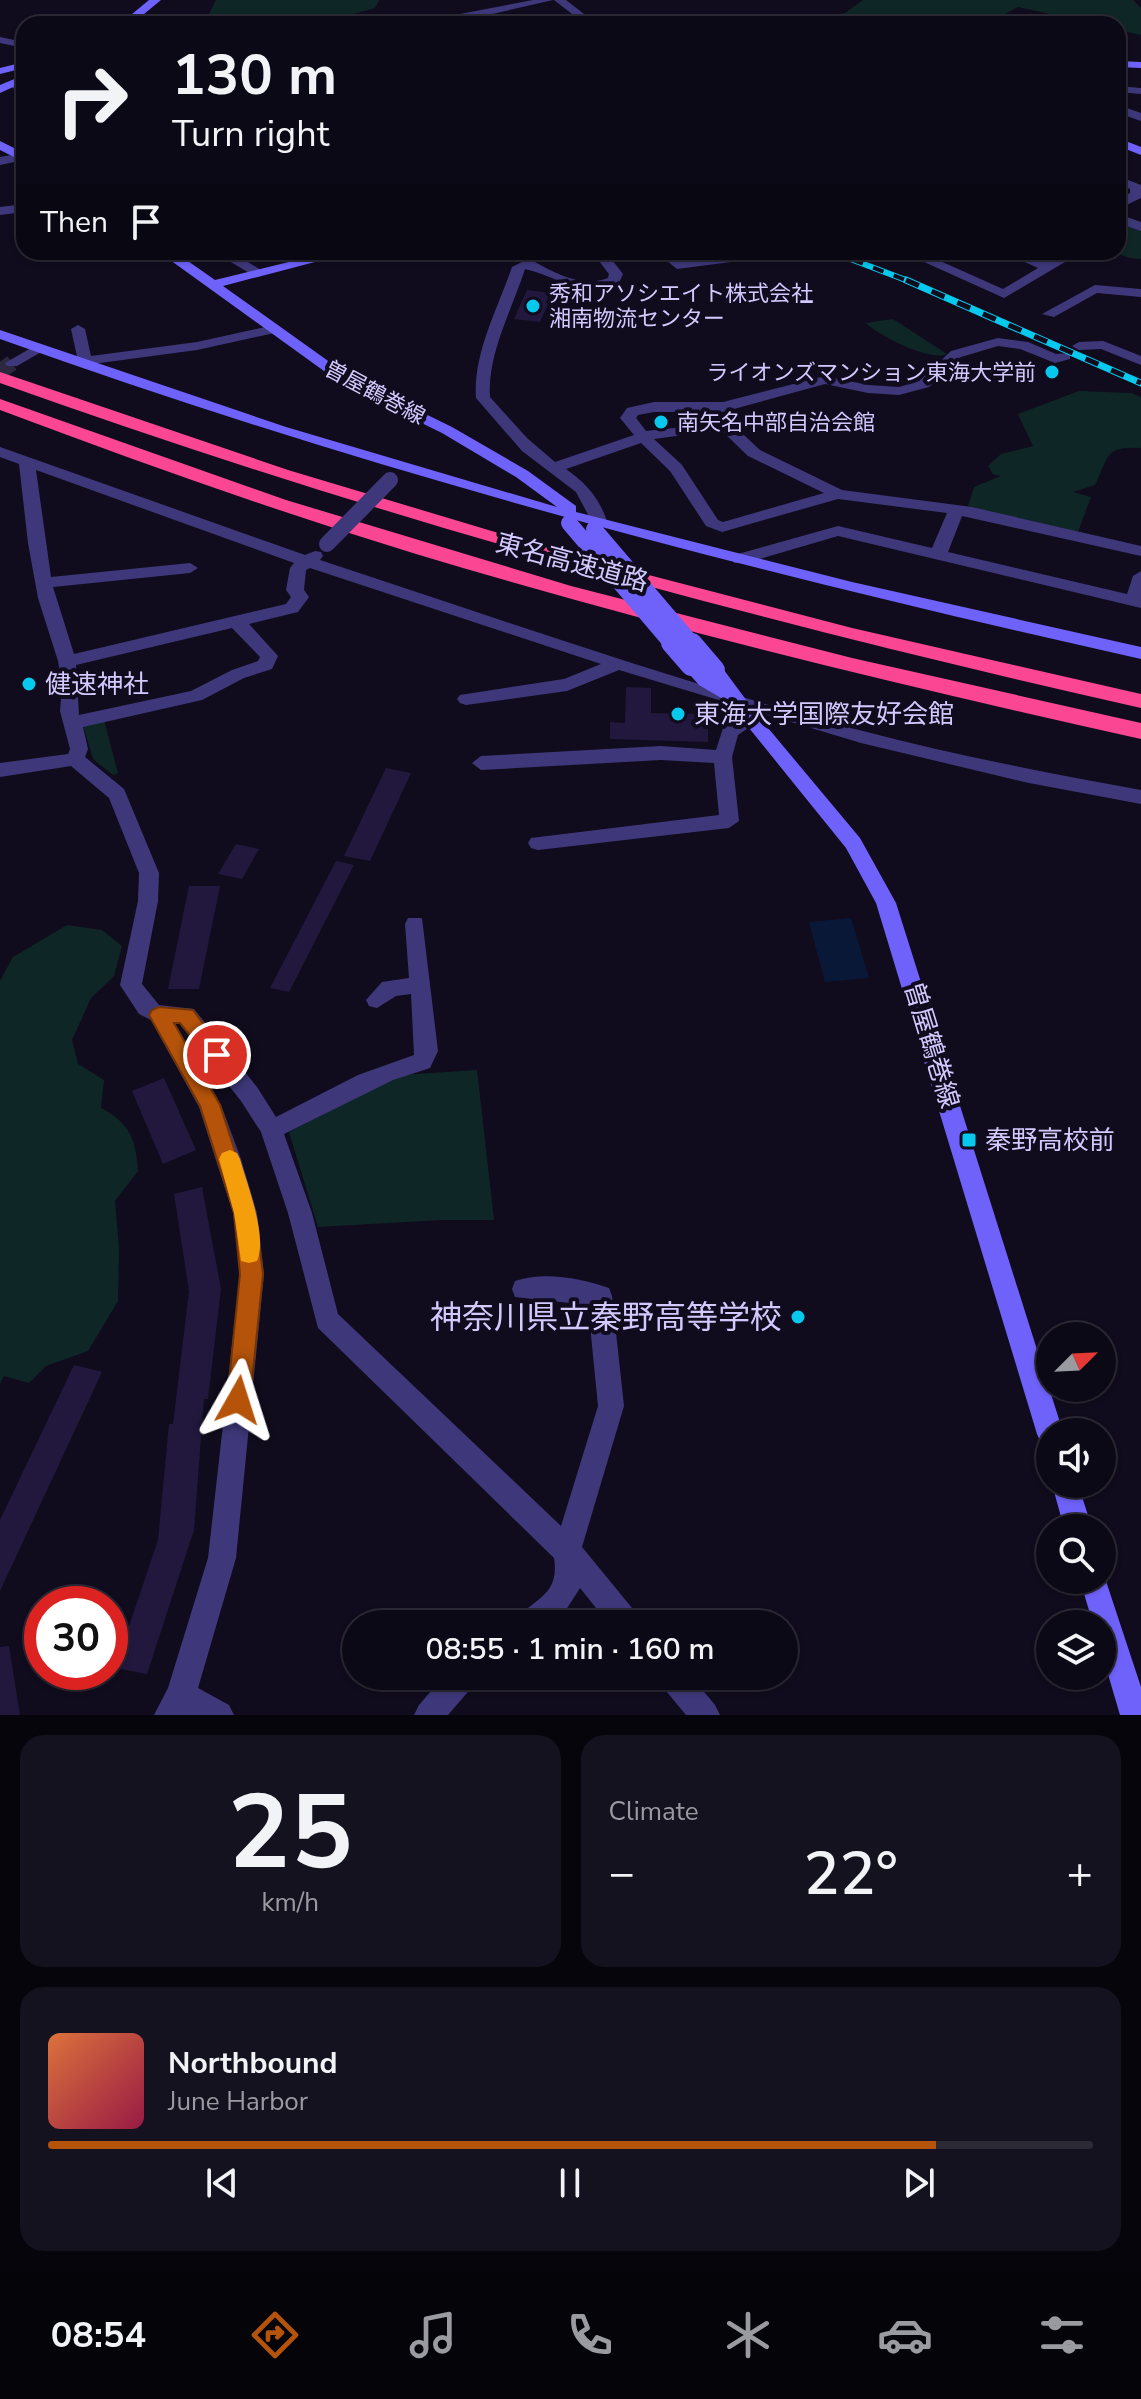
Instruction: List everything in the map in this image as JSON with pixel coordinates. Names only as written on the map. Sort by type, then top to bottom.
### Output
[{"type":"highway","name":"東名高速道路","points":[[6,370],[236,461],[564,561],[816,626],[1141,701]]},
{"type":"highway","name":"東名高速道路","points":[[0,404],[91,440],[255,496],[546,585],[905,676],[1141,731]]},
{"type":"main road","points":[[134,16],[156,0]]},
{"type":"main road","points":[[130,16],[138,13]]},
{"type":"main road","name":"曽屋鶴巻線","points":[[177,260],[347,381],[447,430],[522,474],[581,521],[715,670],[751,720],[853,843],[886,903],[1045,1418]]},
{"type":"main road","points":[[212,285],[312,260]]},
{"type":"main road","points":[[0,334],[396,474],[983,619],[1141,653]]},
{"type":"main road","name":"曽屋鶴巻線","points":[[581,521],[691,666],[705,681],[734,698]]},
{"type":"main road","points":[[1098,1594],[1135,1715]]},
{"type":"street","points":[[471,16],[548,0]]},
{"type":"street","points":[[559,0],[581,16]]},
{"type":"street","points":[[1126,183],[1136,187],[1137,195],[1126,201]]},
{"type":"street","points":[[234,260],[256,273]]},
{"type":"street","points":[[527,260],[519,267],[481,392],[506,426],[580,486],[594,502],[581,521]]},
{"type":"street","points":[[531,260],[546,275],[598,286],[614,280],[616,274],[605,260]]},
{"type":"street","points":[[672,260],[677,265],[716,260]]},
{"type":"street","points":[[927,260],[1004,294],[1060,260]]},
{"type":"street","points":[[1030,260],[1047,267]]},
{"type":"street","points":[[1049,314],[1095,289],[1141,293]]},
{"type":"street","points":[[78,329],[81,362],[197,346],[274,329]]},
{"type":"street","points":[[838,494],[722,527],[712,523],[697,505],[676,468],[628,418],[632,411],[647,407],[723,407],[825,380],[868,389],[899,391],[924,384],[956,354],[998,342],[1023,345],[1055,359],[1065,356]]},
{"type":"street","points":[[1079,346],[1103,345],[1141,361]]},
{"type":"street","points":[[6,370],[38,348]]},
{"type":"street","points":[[554,468],[582,456],[644,438],[725,425],[754,453],[838,494],[972,512],[1141,551]]},
{"type":"street","points":[[0,452],[618,664],[861,737],[1141,797]]},
{"type":"street","points":[[27,463],[44,583],[67,661],[71,687],[69,711],[79,749],[75,759]]},
{"type":"street","points":[[67,661],[292,608],[300,597],[295,590],[298,568],[327,544],[396,474]]},
{"type":"street","points":[[938,555],[956,511]]},
{"type":"street","points":[[740,559],[838,531],[1137,602],[1141,576]]},
{"type":"street","points":[[44,583],[190,568]]},
{"type":"street","points":[[73,723],[196,696],[238,674],[266,665],[269,656],[236,621]]},
{"type":"street","points":[[466,699],[567,685],[618,664]]},
{"type":"street","points":[[538,843],[729,821],[723,757],[730,732],[751,720]]},
{"type":"street","points":[[481,763],[661,753],[723,757]]},
{"type":"street","points":[[0,770],[75,759],[117,794],[149,873],[148,901],[131,985],[145,1009],[159,1015],[186,1015],[249,1094],[271,1129],[300,1213],[327,1320],[567,1551],[615,1610]]},
{"type":"street","points":[[271,1129],[308,1115],[399,1066],[422,1062],[427,1051],[415,924]]},
{"type":"street","points":[[377,1000],[390,988],[421,985]]},
{"type":"street","points":[[159,1015],[210,1105],[245,1213],[252,1274],[222,1558],[175,1705],[219,1715]]},
{"type":"street","points":[[524,1289],[556,1288],[600,1296],[611,1406],[567,1551],[571,1576],[551,1610]]},
{"type":"street","points":[[429,1715],[451,1690]]},
{"type":"street","points":[[684,1690],[705,1715]]},
{"type":"green space","points":[[216,0],[379,0],[375,8],[346,16],[208,16]]},
{"type":"green space","points":[[863,0],[1133,0],[1141,8],[1141,35],[1126,32],[1126,16],[1059,16],[1018,7],[1002,16],[833,16],[845,13]]},
{"type":"green space","points":[[1126,224],[1141,230],[1141,259],[1126,256]]},
{"type":"green space","points":[[893,319],[947,354],[918,351],[893,341],[866,323]]},
{"type":"green space","points":[[1079,391],[1131,393],[1141,397],[1141,448],[1114,451],[1106,460],[1095,485],[1073,492],[1091,497],[1078,532],[968,506],[974,487],[1001,476],[993,474],[988,466],[1001,454],[1033,446],[1018,414]]},
{"type":"green space","points":[[104,720],[118,773],[113,775],[93,759],[83,725]]},
{"type":"green space","points":[[67,925],[102,930],[122,946],[114,976],[91,998],[72,1040],[78,1064],[104,1080],[101,1108],[119,1120],[130,1134],[138,1171],[115,1201],[119,1248],[118,1301],[88,1351],[46,1366],[29,1383],[4,1376],[0,1384],[0,981],[13,957]]},
{"type":"green space","points":[[477,1070],[494,1220],[318,1227],[289,1132],[400,1075]]},
{"type":"water","points":[[851,918],[869,978],[825,982],[809,922]]},
{"type":"building","name":"秀和アソシエイト株式会社 湘南物流センター","points":[[527,290],[553,293],[540,322],[514,319]]},
{"type":"building","name":"東海大学国際友好会館","points":[[626,687],[651,688],[651,713],[708,714],[708,742],[610,739],[610,722],[625,723]]},
{"type":"building","points":[[386,768],[411,773],[370,861],[344,856]]},
{"type":"building","points":[[236,844],[259,849],[242,879],[218,874]]},
{"type":"building","points":[[336,861],[354,865],[289,992],[270,988]]},
{"type":"building","points":[[189,886],[220,886],[199,989],[168,989]]},
{"type":"building","points":[[164,1078],[196,1150],[163,1164],[132,1091]]},
{"type":"building","points":[[202,1187],[221,1289],[208,1399],[204,1399],[194,1530],[147,1674],[128,1670],[128,1629],[158,1540],[169,1424],[173,1424],[189,1291],[174,1194]]},
{"type":"building","points":[[74,1365],[102,1372],[0,1591],[0,1520]]},
{"type":"building","points":[[9,1646],[20,1715],[0,1715],[0,1647]]},
{"type":"tunnel","points":[[0,371],[12,363]]},
{"type":"railway","points":[[853,260],[908,281]]},
{"type":"railway","points":[[908,281],[1141,383]]},
{"type":"slow traffic","points":[[230,1159],[245,1213],[249,1254]]},
{"type":"place","name":"秀和アソシエイト株式会社 湘南物流センター","points":[[533,306]]},
{"type":"place","name":"ライオンズマンション東海大学前","points":[[1052,372]]},
{"type":"place","name":"南矢名中部自治会館","points":[[661,422]]},
{"type":"place","name":"健速神社","points":[[29,684]]},
{"type":"place","name":"東海大学国際友好会館","points":[[678,714]]},
{"type":"place","name":"秦野高校前","points":[[969,1140]]},
{"type":"place","name":"神奈川県立秦野高等学校","points":[[798,1317]]},
{"type":"route","points":[[217,1055],[186,1015],[159,1015],[210,1105],[245,1213],[252,1274],[238,1400]]}]
